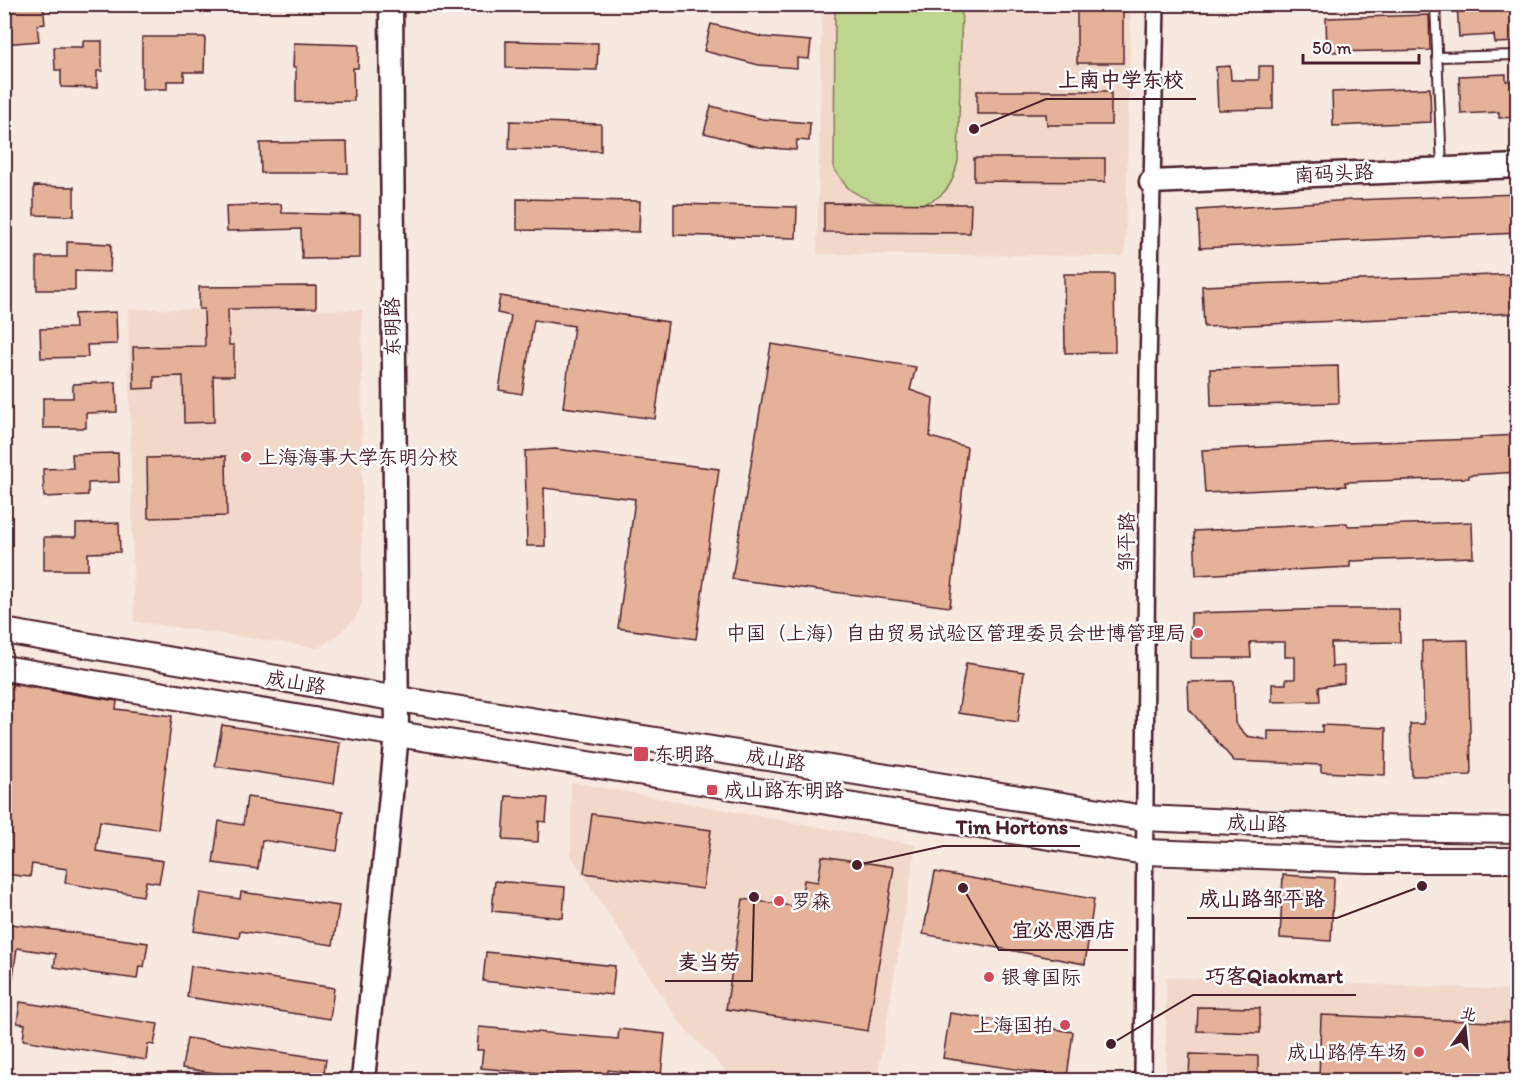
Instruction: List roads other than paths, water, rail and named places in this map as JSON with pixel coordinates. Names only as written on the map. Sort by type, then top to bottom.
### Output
[{"type":"main road","name":"东明路","points":[[363,1080],[397,734],[398,699],[391,4]]},
{"type":"main road","name":"南码头路","points":[[1151,182],[1518,166]]},
{"type":"main road","name":"成山路","points":[[4,632],[398,699],[1144,818],[1367,828],[1518,830]]},
{"type":"main road","name":"成山路","points":[[4,668],[397,734],[1145,852],[1367,860],[1518,860]]},
{"type":"street","name":"邹平路","points":[[1143,1080],[1151,182],[1156,4]]},
{"type":"lane","points":[[1434,4],[1442,169]]},
{"type":"lane","points":[[1437,57],[1518,55]]},
{"type":"place","name":"上南中学东校","points":[[974,129]]},
{"type":"place","name":"上海海事大学东明分校","points":[[246,457]]},
{"type":"place","name":"中国（上海）自由贸易试验区管理委员会世博管理局","points":[[1198,633]]},
{"type":"place","name":"东明路","points":[[641,754]]},
{"type":"place","name":"成山路东明路","points":[[712,790]]},
{"type":"place","name":"Tim Hortons","points":[[857,865]]},
{"type":"place","name":"成山路邹平路","points":[[1422,886]]},
{"type":"place","name":"宜必思酒店","points":[[963,888]]},
{"type":"place","name":"麦当劳","points":[[754,897]]},
{"type":"place","name":"罗森","points":[[779,901]]},
{"type":"place","name":"银尊国际","points":[[989,977]]},
{"type":"place","name":"上海国拍","points":[[1065,1025]]},
{"type":"place","name":"巧客Qiaokmart","points":[[1111,1044]]},
{"type":"place","name":"成山路停车场","points":[[1419,1052]]}]
